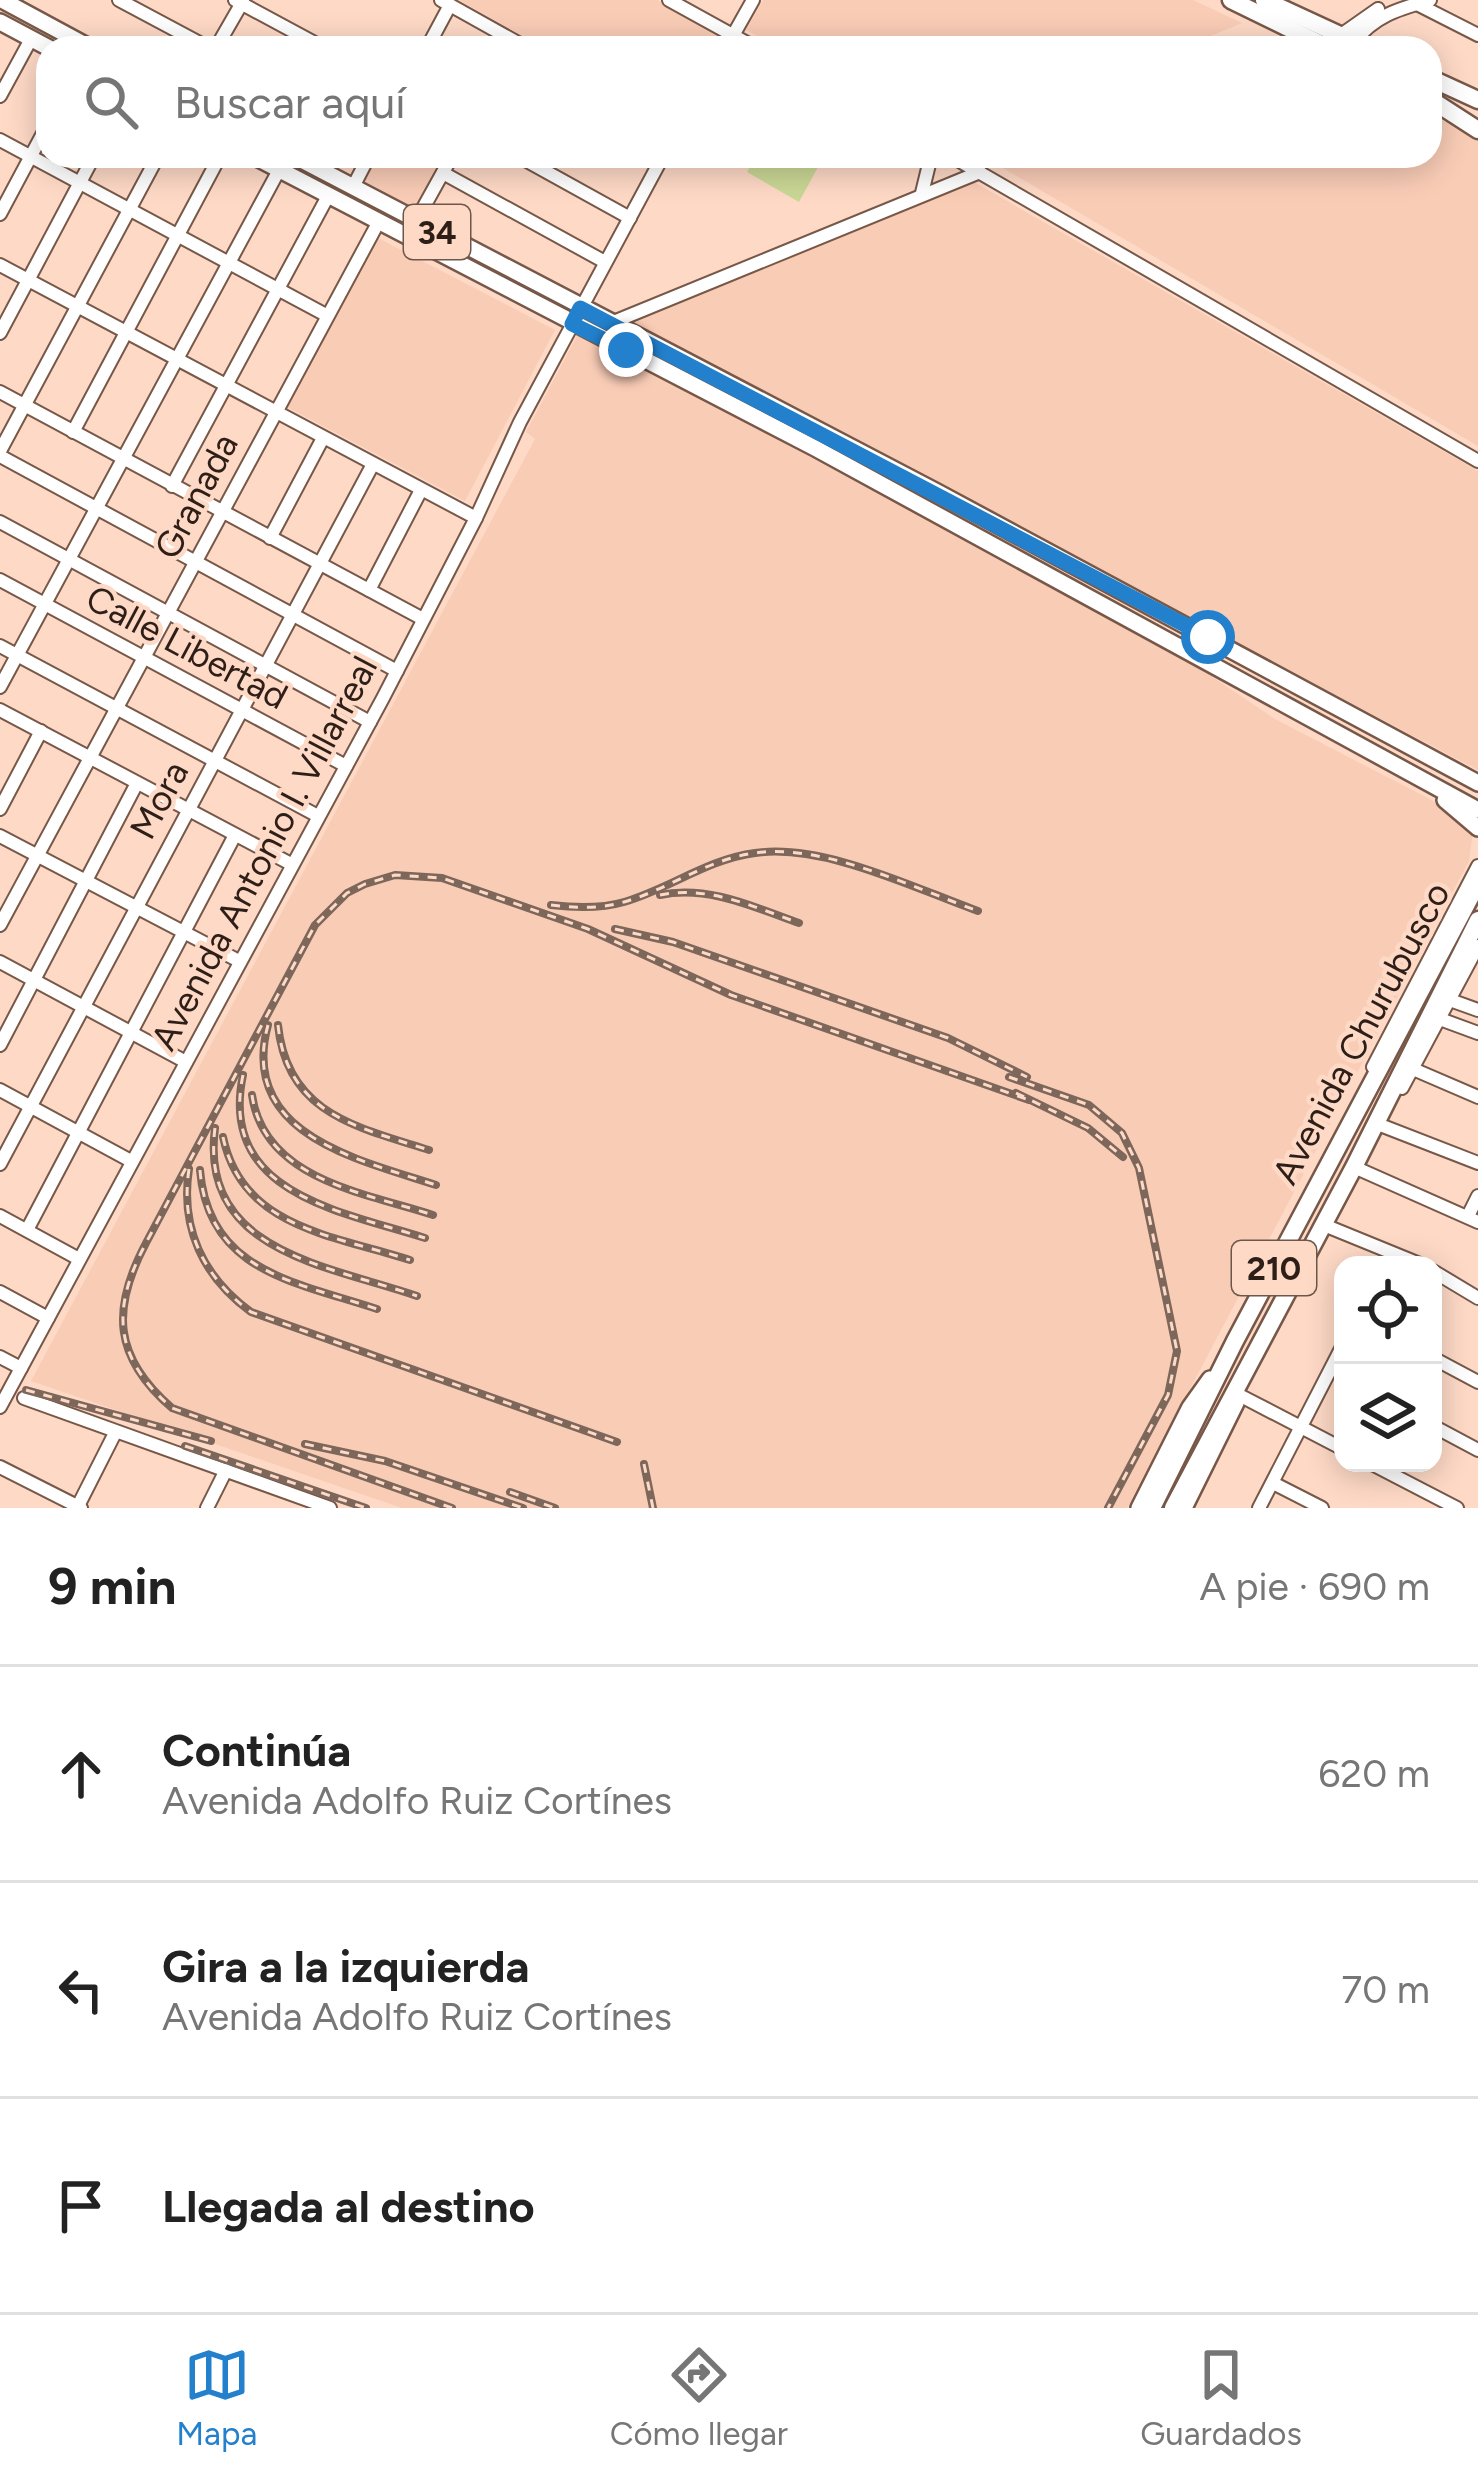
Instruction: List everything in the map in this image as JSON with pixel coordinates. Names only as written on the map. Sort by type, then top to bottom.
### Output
[{"type":"highway","points":[[1231,0],[1329,36]]},
{"type":"highway","points":[[1264,0],[1335,36]]},
{"type":"highway","points":[[1282,0],[1305,19]]},
{"type":"highway","points":[[1442,84],[1478,100]]},
{"type":"highway","points":[[1442,105],[1478,130]]},
{"type":"highway","name":"Avenida Churubusco","points":[[1153,1508],[1364,1095],[1436,996],[1478,883]]},
{"type":"highway","name":"Avenida Churubusco","points":[[1173,1508],[1324,1225],[1478,920]]},
{"type":"main road","points":[[2,0],[32,7],[74,36]]},
{"type":"main road","points":[[0,22],[36,41]]},
{"type":"main road","points":[[1442,104],[1478,120]]},
{"type":"main road","name":"34","points":[[275,168],[720,398],[1478,809]]},
{"type":"main road","name":"34","points":[[316,168],[937,492],[1477,782]]},
{"type":"main road","points":[[1189,651],[1249,694],[1436,794],[1478,828]]},
{"type":"main road","name":"Avenida Churubusco","points":[[1139,1508],[1190,1407],[1235,1341]]},
{"type":"main road","name":"Avenida Churubusco","points":[[1185,1508],[1257,1352]]},
{"type":"street","points":[[119,0],[189,36]]},
{"type":"street","points":[[669,0],[720,36]]},
{"type":"street","points":[[733,36],[754,0]]},
{"type":"street","points":[[1351,36],[1358,20],[1402,0]]},
{"type":"street","points":[[219,36],[240,1],[303,36]]},
{"type":"street","points":[[1355,36],[1384,14],[1424,2],[1478,35]]},
{"type":"street","points":[[432,36],[445,3],[500,36]]},
{"type":"street","points":[[0,96],[31,38]]},
{"type":"street","points":[[0,140],[36,159]]},
{"type":"street","points":[[0,214],[36,145]]},
{"type":"street","points":[[52,168],[326,315]]},
{"type":"street","points":[[0,332],[88,168]]},
{"type":"street","points":[[151,168],[0,454],[397,671]]},
{"type":"street","points":[[73,432],[214,168]]},
{"type":"street","points":[[352,187],[362,168]]},
{"type":"street","points":[[416,220],[446,168]]},
{"type":"street","points":[[540,168],[630,218]]},
{"type":"street","points":[[580,308],[657,168]]},
{"type":"street","points":[[922,193],[928,168]]},
{"type":"street","points":[[973,168],[1478,461]]},
{"type":"street","points":[[0,688],[279,170]]},
{"type":"street","points":[[611,323],[980,172]]},
{"type":"street","points":[[443,173],[604,262]]},
{"type":"street","points":[[172,486],[328,196]]},
{"type":"street","name":"Granada","points":[[0,925],[378,223]]},
{"type":"street","points":[[0,265],[476,518]]},
{"type":"street","name":"Avenida Antonio I. Villarreal","points":[[0,1407],[397,671],[580,308]]},
{"type":"street","points":[[0,392],[424,619]]},
{"type":"street","points":[[270,538],[323,438]]},
{"type":"street","name":"Mora","points":[[0,1164],[373,464]]},
{"type":"street","points":[[369,590],[421,490]]},
{"type":"street","points":[[0,523],[370,722]]},
{"type":"street","name":"Calle Libertad","points":[[0,580],[346,766]]},
{"type":"street","points":[[0,646],[318,816]]},
{"type":"street","points":[[0,710],[291,864]]},
{"type":"street","points":[[0,808],[40,731]]},
{"type":"street","points":[[0,1045],[137,783]]},
{"type":"street","points":[[27,1230],[235,835]]},
{"type":"street","points":[[0,836],[239,961]]},
{"type":"street","points":[[1364,1095],[1380,1048],[1478,866]]},
{"type":"street","points":[[1436,996],[1478,946]]},
{"type":"street","points":[[0,962],[186,1061]]},
{"type":"street","points":[[1436,996],[1478,1010]]},
{"type":"street","points":[[1436,996],[1440,1018],[1393,1102],[1378,1117],[1478,1163]]},
{"type":"street","points":[[1440,1018],[1478,1033]]},
{"type":"street","points":[[1413,1069],[1478,1097]]},
{"type":"street","points":[[0,1090],[131,1161]]},
{"type":"street","points":[[1354,1167],[1473,1219],[1478,1196]]},
{"type":"street","points":[[0,1216],[79,1259]]},
{"type":"street","points":[[1324,1225],[1384,1256]]},
{"type":"street","points":[[1442,1276],[1478,1298]]},
{"type":"street","points":[[0,1292],[48,1318]]},
{"type":"street","points":[[0,1357],[21,1368]]},
{"type":"street","points":[[1259,1508],[1334,1361]]},
{"type":"street","points":[[1442,1363],[1478,1382]]},
{"type":"street","points":[[1328,1371],[1334,1374]]},
{"type":"street","points":[[1239,1395],[1334,1444]]},
{"type":"street","points":[[24,1398],[330,1508]]},
{"type":"street","points":[[1442,1431],[1478,1450]]},
{"type":"street","points":[[0,1467],[78,1508],[115,1432]]},
{"type":"street","points":[[207,1508],[226,1470]]},
{"type":"street","points":[[1387,1472],[1457,1508]]},
{"type":"street","points":[[1273,1483],[1322,1508]]},
{"type":"shaded area","points":[[459,0],[657,0],[721,36],[523,36]]},
{"type":"shaded area","points":[[763,0],[1193,0],[1242,23],[1210,36],[757,36],[746,30]]},
{"type":"shaded area","points":[[1442,120],[1478,138],[1478,446],[1003,168],[1442,168]]},
{"type":"shaded area","points":[[371,168],[438,168],[416,209],[364,181]]},
{"type":"shaded area","points":[[972,181],[1478,471],[1478,770],[627,321]]},
{"type":"shaded area","points":[[378,238],[555,330],[465,501],[287,407]]},
{"type":"shaded area","points":[[578,334],[1165,645],[1275,719],[1447,808],[1473,832],[1469,861],[1127,1508],[402,1508],[31,1381],[535,439],[526,432]]},
{"type":"green space","points":[[749,168],[817,168],[799,202],[747,172]]},
{"type":"railway","points":[[551,905],[615,904],[721,861],[781,852],[839,861],[978,911]]},
{"type":"railway","points":[[452,1508],[172,1408],[138,1370],[124,1331],[127,1289],[146,1243],[315,925],[347,893],[395,875],[442,878],[588,929],[731,995],[1029,1100]]},
{"type":"railway","points":[[660,895],[713,895],[799,923]]},
{"type":"railway","points":[[615,929],[673,942],[948,1038],[1027,1077]]},
{"type":"railway","points":[[268,1025],[263,1062],[271,1093],[288,1117],[312,1137],[342,1152],[436,1185]]},
{"type":"railway","points":[[278,1025],[284,1055],[311,1098],[352,1124],[429,1150]]},
{"type":"railway","points":[[243,1075],[240,1115],[249,1147],[267,1172],[324,1206],[425,1238]]},
{"type":"railway","points":[[1009,1077],[1089,1105],[1122,1133],[1139,1168],[1177,1351],[1168,1395],[1108,1508]]},
{"type":"railway","points":[[1016,1093],[1088,1128],[1123,1157]]},
{"type":"railway","points":[[252,1095],[260,1124],[297,1165],[349,1190],[433,1215]]},
{"type":"railway","points":[[215,1128],[215,1170],[227,1202],[248,1227],[309,1262],[417,1296]]},
{"type":"railway","points":[[223,1137],[233,1167],[249,1191],[270,1209],[322,1234],[410,1260]]},
{"type":"railway","points":[[189,1169],[188,1211],[199,1250],[220,1283],[251,1312],[617,1442]]},
{"type":"railway","points":[[200,1170],[207,1204],[220,1231],[238,1252],[288,1280],[377,1309]]},
{"type":"railway","points":[[26,1390],[211,1441]]},
{"type":"railway","points":[[305,1444],[385,1461],[523,1508]]},
{"type":"railway","points":[[185,1446],[366,1508]]},
{"type":"railway","points":[[644,1464],[653,1508]]},
{"type":"railway","points":[[510,1492],[555,1508]]},
{"type":"route","points":[[626,350],[572,324],[580,308],[1208,637]]}]
